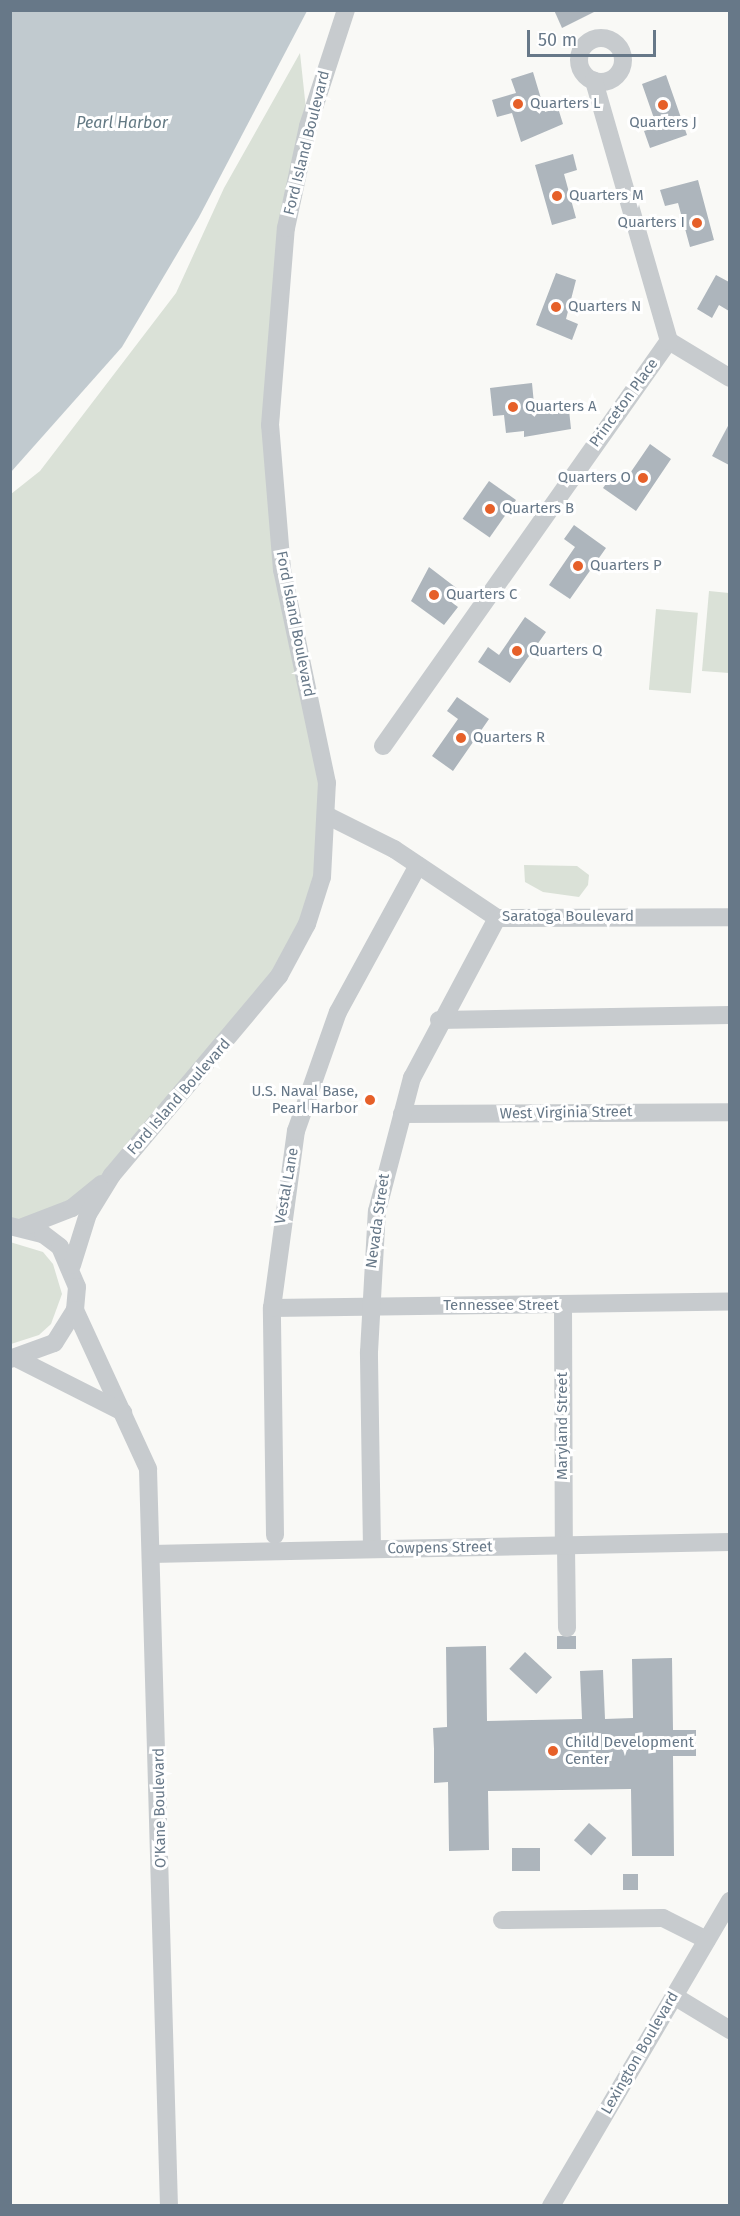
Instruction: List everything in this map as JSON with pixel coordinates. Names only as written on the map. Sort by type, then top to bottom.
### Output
[{"type":"street","name":"Ford Island Boulevard","points":[[72,1265],[88,1214],[112,1175],[279,976],[316,897],[327,816],[324,761],[282,570],[270,425],[288,217],[308,126],[346,10]]},
{"type":"street","points":[[594,81],[669,341],[729,378]]},
{"type":"street","name":"Princeton Place","points":[[383,746],[669,341]]},
{"type":"street","name":"Saratoga Boulevard","points":[[327,816],[348,822],[497,918],[729,917]]},
{"type":"street","name":"Vestal Lane","points":[[275,1535],[272,1308],[282,1207],[296,1131],[316,1070],[352,980],[418,865]]},
{"type":"street","name":"Nevada Street","points":[[372,1549],[370,1307],[377,1211],[402,1114],[439,1020],[497,918]]},
{"type":"street","points":[[439,1020],[729,1015]]},
{"type":"street","name":"West Virginia Street","points":[[402,1114],[729,1112]]},
{"type":"street","name":"Ford Island Boulevard","points":[[17,1227],[72,1208],[112,1175]]},
{"type":"street","points":[[14,1359],[54,1343],[75,1310],[72,1265],[43,1234],[17,1227]]},
{"type":"street","name":"Tennessee Street","points":[[272,1308],[729,1302]]},
{"type":"street","name":"Maryland Street","points":[[563,1305],[567,1628]]},
{"type":"street","name":"O'Kane Boulevard","points":[[75,1310],[127,1415],[148,1469],[169,2205]]},
{"type":"street","points":[[14,1359],[99,1396],[127,1415]]},
{"type":"street","name":"Cowpens Street","points":[[151,1554],[729,1542]]},
{"type":"street","name":"Lexington Boulevard","points":[[551,2205],[729,1902]]},
{"type":"street","points":[[502,1920],[663,1918],[707,1940]]},
{"type":"street","points":[[674,1996],[729,2030]]},
{"type":"shaded area","points":[[300,53],[308,128],[297,171],[274,489],[324,761],[322,877],[259,1005],[72,1208],[11,1226],[11,494],[40,471],[176,293],[224,188]]},
{"type":"shaded area","points":[[709,591],[729,593],[729,673],[702,671]]},
{"type":"shaded area","points":[[656,609],[698,613],[691,693],[649,690]]},
{"type":"shaded area","points":[[524,865],[577,866],[589,875],[588,885],[579,897],[543,892],[525,882]]},
{"type":"shaded area","points":[[10,1242],[43,1252],[53,1264],[62,1294],[51,1324],[39,1335],[11,1344]]},
{"type":"water","name":"Pearl Harbor","points":[[11,10],[307,11],[199,217],[122,347],[11,472]]},
{"type":"building","points":[[554,10],[598,10],[562,28]]},
{"type":"building","name":"Quarters L","points":[[533,72],[545,112],[558,108],[563,124],[521,142],[512,113],[497,117],[492,100],[516,93],[511,79]]},
{"type":"building","name":"Quarters J","points":[[666,75],[687,135],[650,148],[644,131],[657,127],[642,84]]},
{"type":"building","name":"Quarters M","points":[[573,154],[577,170],[564,174],[576,218],[552,225],[535,165]]},
{"type":"building","name":"Quarters I","points":[[698,180],[714,240],[690,247],[678,203],[665,206],[660,190]]},
{"type":"building","name":"Quarters N","points":[[556,273],[576,280],[566,319],[578,324],[572,340],[536,325]]},
{"type":"building","points":[[716,275],[729,282],[729,311],[719,305],[712,318],[697,309]]},
{"type":"building","name":"Quarters A","points":[[532,383],[534,404],[568,400],[571,429],[524,437],[524,431],[506,433],[504,415],[493,416],[490,388]]},
{"type":"building","points":[[729,424],[729,465],[712,456]]},
{"type":"building","name":"Quarters O","points":[[650,444],[671,459],[636,511],[603,488],[613,474],[624,482]]},
{"type":"building","name":"Quarters B","points":[[489,481],[516,500],[490,538],[463,519]]},
{"type":"building","name":"Quarters P","points":[[574,525],[606,548],[570,599],[549,585],[575,547],[564,539]]},
{"type":"building","name":"Quarters C","points":[[429,567],[459,590],[450,601],[458,607],[444,625],[411,601]]},
{"type":"building","name":"Quarters Q","points":[[525,617],[546,632],[510,683],[478,662],[488,647],[499,655]]},
{"type":"building","name":"Quarters R","points":[[457,697],[489,719],[453,771],[432,756],[458,719],[447,711]]},
{"type":"building","points":[[557,1636],[576,1636],[576,1649],[557,1649]]},
{"type":"building","name":"Child Development Center","points":[[486,1646],[487,1721],[582,1719],[580,1671],[603,1670],[605,1719],[633,1718],[632,1659],[672,1658],[673,1730],[696,1730],[696,1756],[673,1756],[674,1856],[632,1856],[631,1789],[488,1791],[489,1850],[449,1851],[448,1782],[434,1783],[433,1728],[447,1727],[446,1647]]},
{"type":"building","points":[[525,1652],[552,1677],[536,1694],[509,1669]]},
{"type":"building","points":[[589,1823],[606,1838],[591,1855],[574,1840]]},
{"type":"building","points":[[512,1848],[540,1848],[540,1871],[512,1871]]},
{"type":"building","points":[[623,1874],[638,1874],[638,1890],[623,1890]]},
{"type":"place","name":"Quarters L","points":[[518,104]]},
{"type":"place","name":"Quarters J","points":[[663,105]]},
{"type":"place","name":"Quarters M","points":[[557,196]]},
{"type":"place","name":"Quarters I","points":[[697,223]]},
{"type":"place","name":"Quarters N","points":[[556,307]]},
{"type":"place","name":"Quarters A","points":[[513,407]]},
{"type":"place","name":"Quarters O","points":[[643,478]]},
{"type":"place","name":"Quarters B","points":[[490,509]]},
{"type":"place","name":"Quarters P","points":[[578,566]]},
{"type":"place","name":"Quarters C","points":[[434,595]]},
{"type":"place","name":"Quarters Q","points":[[517,651]]},
{"type":"place","name":"Quarters R","points":[[461,738]]},
{"type":"place","name":"U.S. Naval Base, Pearl Harbor","points":[[370,1100]]},
{"type":"place","name":"Child Development Center","points":[[553,1751]]}]
